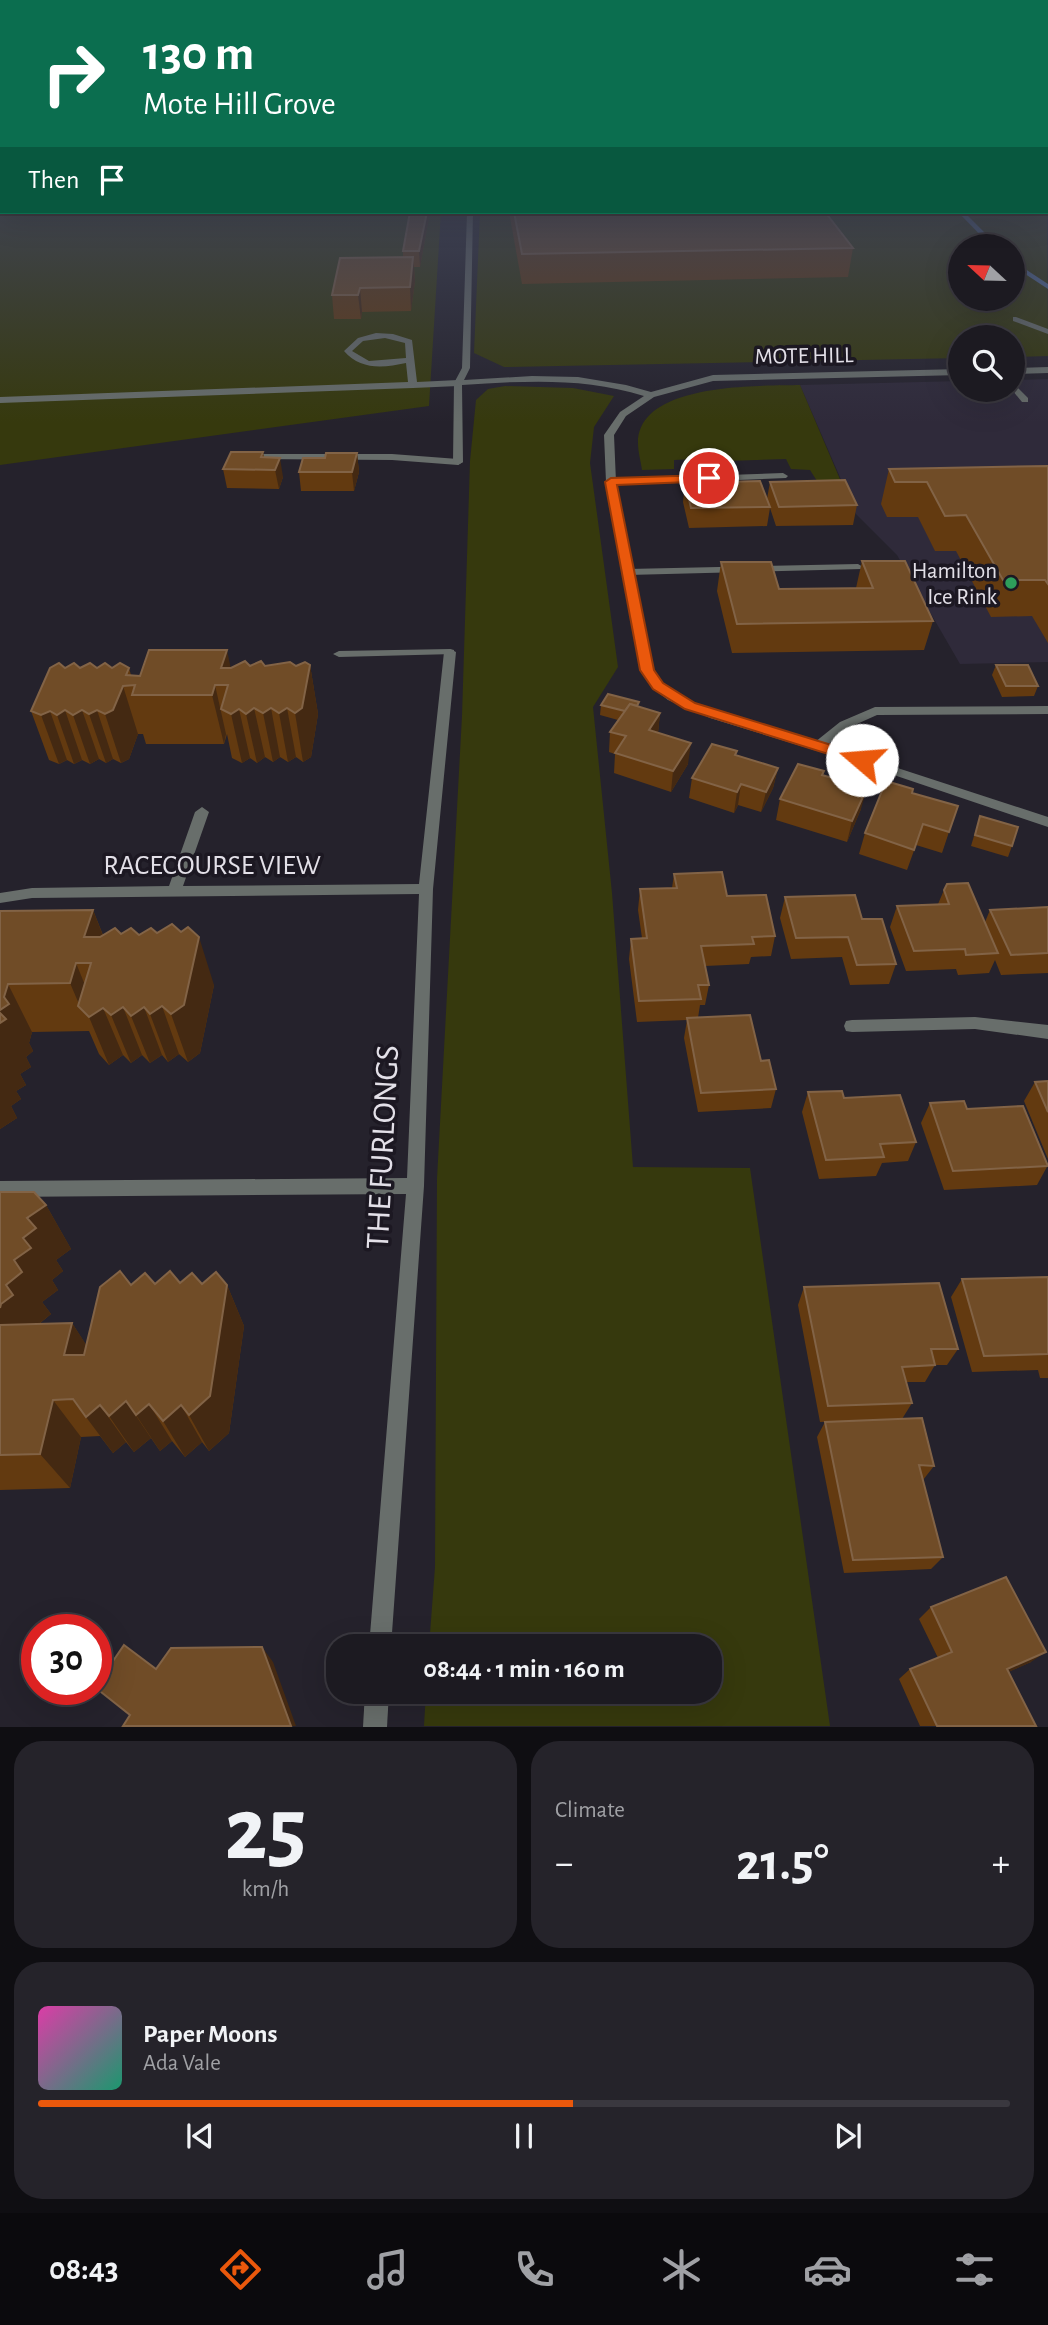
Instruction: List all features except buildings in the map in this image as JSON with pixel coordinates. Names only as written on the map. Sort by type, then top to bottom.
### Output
[{"type":"street","points":[[242,457],[391,457],[458,462],[458,383],[466,368],[469,262]]},
{"type":"street","points":[[1016,319],[1048,332]]},
{"type":"street","points":[[410,360],[388,365],[371,363],[354,359],[348,351],[354,341],[367,336],[385,335],[409,342],[413,385]]},
{"type":"street","points":[[1025,371],[1048,370]]},
{"type":"street","name":"MOTE HILL","points":[[948,372],[712,378],[651,395],[623,414],[609,435],[611,482],[647,670],[658,686],[672,696],[714,715],[818,746],[1048,822]]},
{"type":"street","points":[[0,400],[588,379],[615,383],[651,395]]},
{"type":"street","points":[[611,482],[783,476]]},
{"type":"street","points":[[628,572],[858,567]]},
{"type":"street","name":"THE FURLONGS","points":[[339,654],[450,652],[426,889],[415,1186],[381,1634]]},
{"type":"street","points":[[818,746],[844,725],[875,711],[1048,710]]},
{"type":"street","points":[[175,890],[202,813]]},
{"type":"street","name":"RACECOURSE VIEW","points":[[0,898],[32,893],[426,889]]},
{"type":"street","points":[[852,1026],[975,1023],[1048,1032]]},
{"type":"street","points":[[0,1189],[415,1186]]},
{"type":"street","points":[[374,1727],[376,1704]]},
{"type":"shaded area","points":[[1048,379],[1048,662],[960,664],[897,555],[856,514],[800,385],[948,381],[948,402],[1025,402],[1025,380]]},
{"type":"green space","points":[[0,262],[438,262],[429,406],[0,465]]},
{"type":"green space","points":[[478,262],[948,262],[948,312],[1026,312],[1026,262],[1047,262],[1048,356],[1025,357],[1025,325],[948,325],[948,358],[504,367],[474,353]]},
{"type":"green space","points":[[800,385],[845,491],[824,492],[810,470],[791,469],[786,459],[696,462],[695,459],[674,460],[674,469],[642,470],[638,443],[643,423],[658,408],[679,398],[704,392]]},
{"type":"green space","points":[[505,386],[573,388],[614,396],[594,427],[590,463],[618,667],[593,707],[612,893],[633,1167],[750,1168],[830,1726],[424,1726],[425,1704],[722,1704],[722,1634],[430,1634],[435,1567],[437,1179],[462,716],[470,461],[476,400],[488,389]]},
{"type":"waterway","points":[[1026,272],[1048,287]]},
{"type":"place","name":"Hamilton Ice Rink","points":[[1011,583]]},
{"type":"route","points":[[709,478],[611,482],[647,670],[658,686],[690,706],[862,760]]}]
